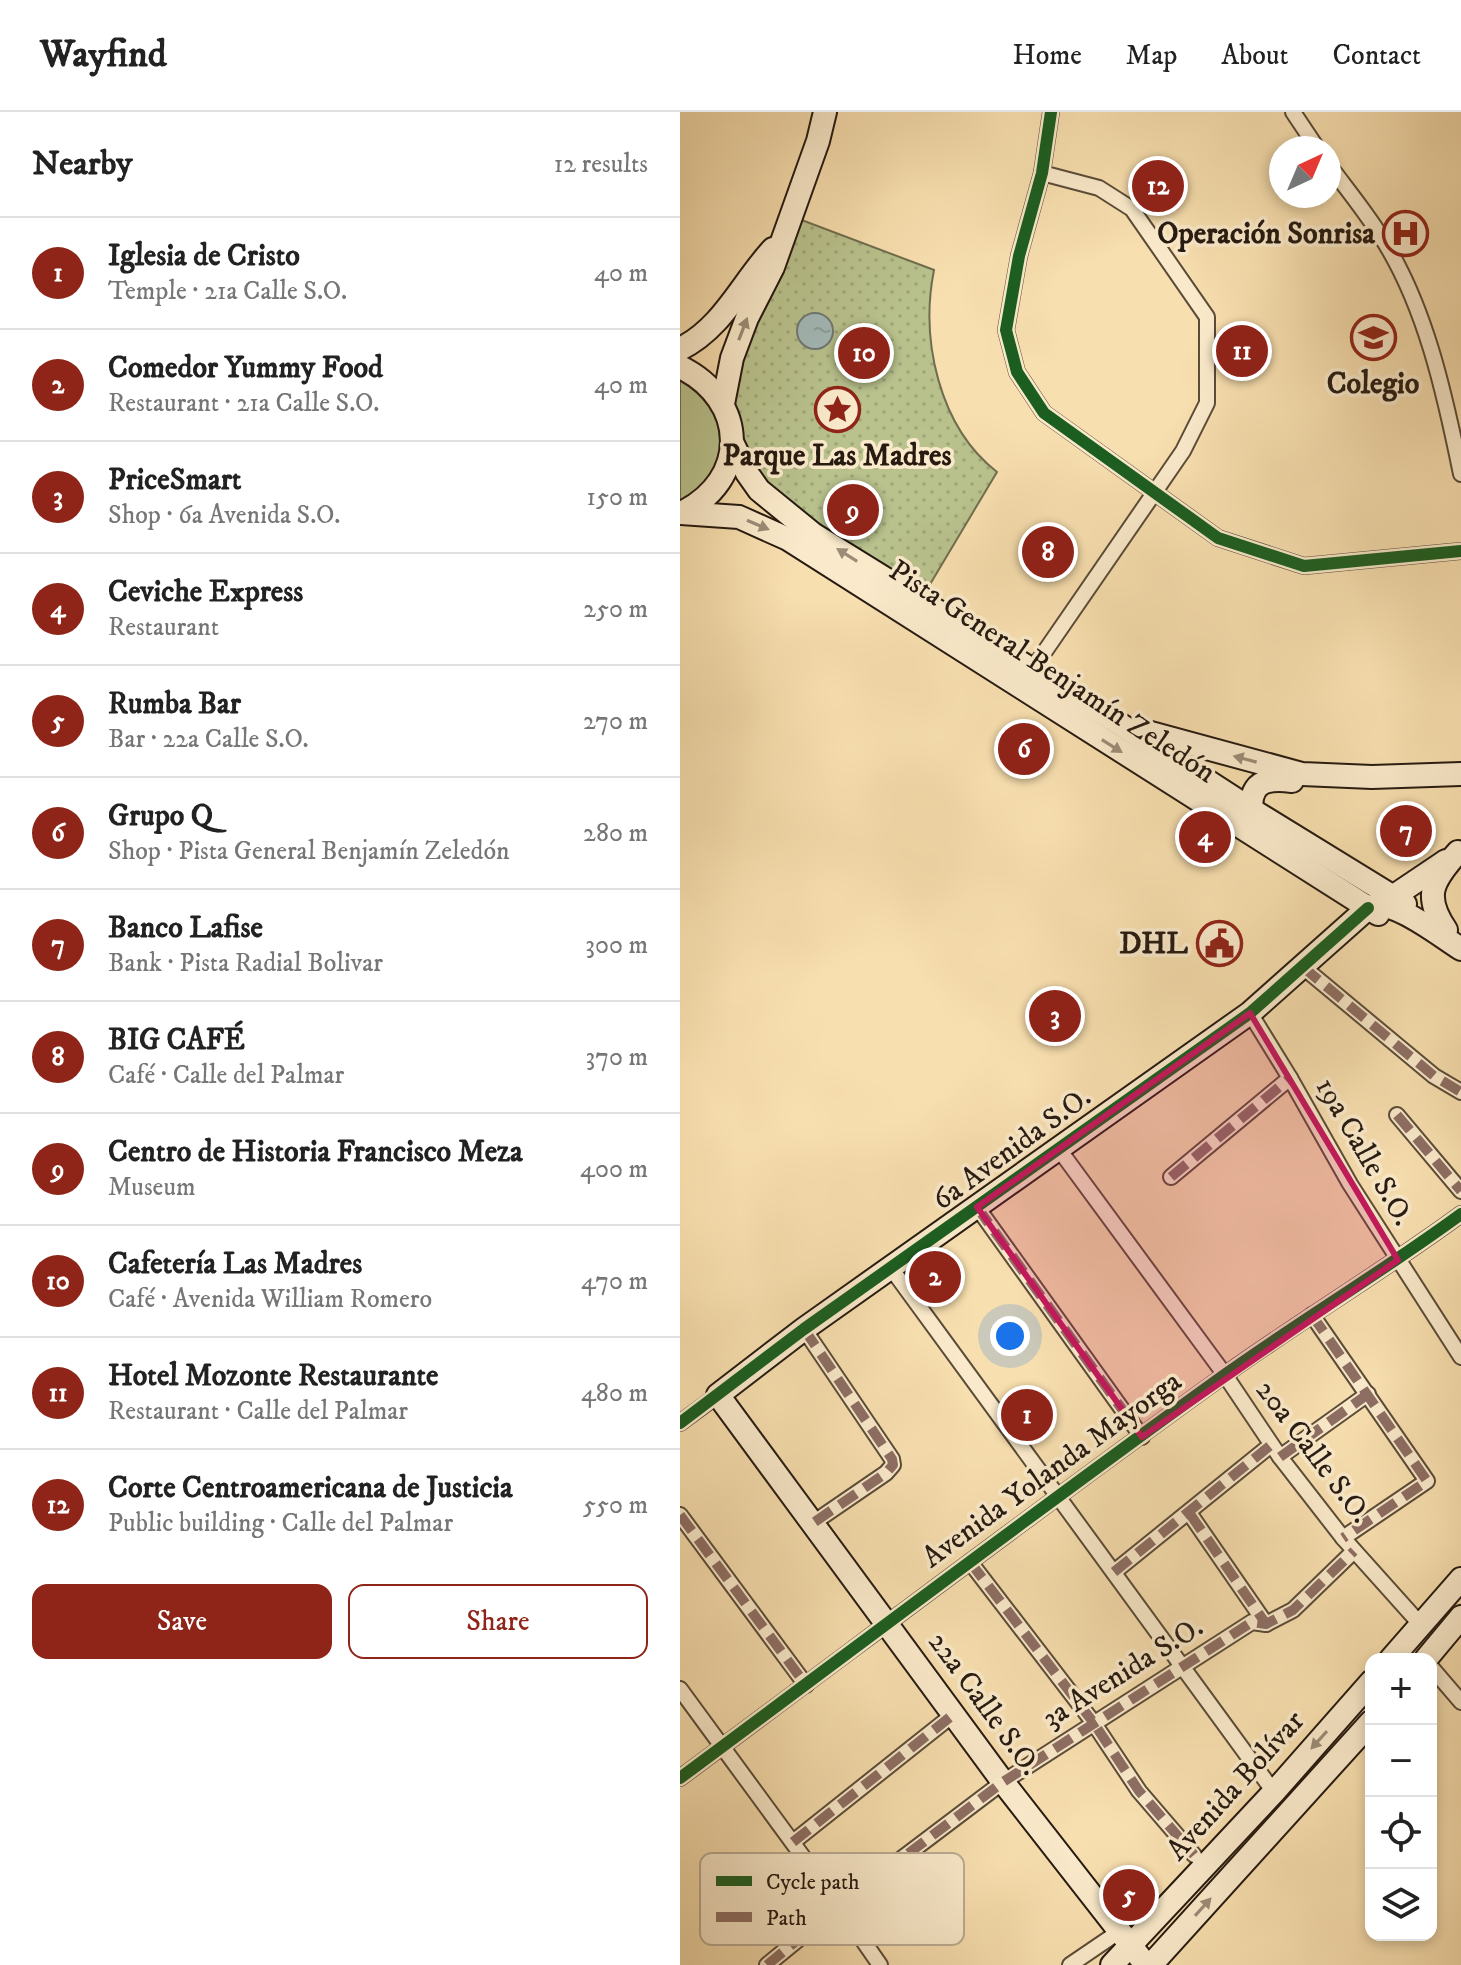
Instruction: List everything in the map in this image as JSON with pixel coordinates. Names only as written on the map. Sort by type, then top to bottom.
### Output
[{"type":"main road","points":[[723,404],[732,358],[747,318],[772,270],[819,140],[825,112]]},
{"type":"main road","points":[[680,349],[701,336],[731,304],[760,263],[782,239]]},
{"type":"main road","points":[[680,367],[709,386],[723,404]]},
{"type":"main road","name":"Pista General Benjamín Zeledón","points":[[723,404],[730,423],[732,442],[753,482],[773,504],[813,534],[1121,725],[1329,884],[1461,966]]},
{"type":"main road","points":[[681,513],[707,497],[720,481],[729,463],[732,442]]},
{"type":"main road","name":"Pista General Benjamín Zeledón","points":[[681,513],[719,514],[757,523],[788,539],[1007,680],[1245,818],[1394,896],[1454,935]]},
{"type":"main road","points":[[879,598],[911,607],[1016,671],[1024,674],[1032,670]]},
{"type":"main road","points":[[1007,680],[1018,675],[1029,678],[1096,719],[1302,774],[1372,777],[1461,774]]},
{"type":"main road","points":[[1372,777],[1326,786],[1268,779],[1257,788],[1245,818],[1264,834],[1368,896],[1394,896],[1460,851]]},
{"type":"main road","points":[[1454,935],[1435,912],[1432,894],[1439,875],[1460,851]]},
{"type":"main road","points":[[1301,857],[1329,884]]},
{"type":"main road","points":[[1368,908],[1378,904],[1392,907],[1461,949]]},
{"type":"main road","name":"6a Avenida S.O.","points":[[718,1395],[804,1329],[1250,1013],[1368,908]]},
{"type":"main road","name":"22a Calle S.O.","points":[[718,1395],[1003,1782],[1149,1965]]},
{"type":"main road","points":[[1396,1653],[1461,1579]]},
{"type":"main road","points":[[1431,1653],[1461,1617]]},
{"type":"main road","name":"Avenida Bolívar","points":[[1112,1965],[1126,1938],[1274,1792],[1365,1689]]},
{"type":"main road","name":"Avenida Bolívar","points":[[1149,1965],[1368,1725]]},
{"type":"street","points":[[1051,112],[1042,173],[1019,256],[1006,330],[1017,372],[1044,413],[1218,538],[1304,566],[1461,551]]},
{"type":"street","points":[[1293,112],[1309,136]]},
{"type":"street","points":[[1032,670],[1183,451],[1207,403],[1207,317],[1132,209],[1099,188],[1042,173]]},
{"type":"street","points":[[1341,181],[1381,236],[1413,299],[1447,403],[1461,474]]},
{"type":"street","points":[[1303,967],[1434,1076],[1461,1092]]},
{"type":"street","name":"19a Calle S.O.","points":[[1250,1013],[1350,1184],[1461,1357]]},
{"type":"street","points":[[1171,1177],[1290,1078]]},
{"type":"street","points":[[1397,1115],[1461,1191]]},
{"type":"street","name":"20a Calle S.O.","points":[[1058,1148],[1225,1375],[1276,1451],[1343,1538],[1421,1625]]},
{"type":"street","points":[[977,1207],[1142,1437]]},
{"type":"street","name":"Avenida Yolanda Mayorga","points":[[680,1778],[1225,1375],[1398,1260],[1461,1214]]},
{"type":"street","points":[[891,1268],[1274,1792]]},
{"type":"street","points":[[1312,1315],[1427,1481],[1343,1538]]},
{"type":"street","points":[[804,1329],[892,1459],[893,1465],[813,1523]]},
{"type":"street","points":[[1114,1572],[1276,1451],[1368,1394]]},
{"type":"street","name":"6a Avenida S.O.","points":[[680,1423],[718,1395]]},
{"type":"street","points":[[1190,1514],[1266,1624]]},
{"type":"street","points":[[680,1515],[806,1685]]},
{"type":"street","name":"3a Avenida S.O.","points":[[909,1853],[1003,1782],[1093,1722],[1252,1622],[1266,1624],[1293,1610],[1354,1551]]},
{"type":"street","points":[[970,1562],[1093,1722],[1139,1791],[1194,1855]]},
{"type":"street","points":[[1437,1674],[1461,1702]]},
{"type":"street","points":[[680,1689],[801,1853]]},
{"type":"street","points":[[793,1842],[954,1714]]},
{"type":"street","points":[[1070,1965],[1126,1938]]},
{"type":"street","name":"3a Avenida S.O.","points":[[767,1965],[791,1945]]},
{"type":"street","points":[[866,1945],[880,1965]]},
{"type":"highlighted area","points":[[1250,1013],[1398,1260],[1142,1437],[977,1207]]},
{"type":"green space","name":"Parque Las Madres","points":[[791,216],[934,270],[930,325],[938,380],[961,431],[977,453],[997,472],[920,601],[773,504],[732,442],[733,356]]},
{"type":"green space","points":[[680,379],[705,399],[719,426],[722,440],[716,469],[706,484],[680,501]]},
{"type":"water","points":[[815,313],[827,319],[833,331],[827,343],[815,349],[803,343],[797,331],[803,319]]},
{"type":"marked path","points":[[1303,967],[1434,1076],[1461,1092]]},
{"type":"marked path","points":[[1171,1177],[1290,1078]]},
{"type":"marked path","points":[[1397,1115],[1461,1191]]},
{"type":"marked path","points":[[977,1207],[1142,1437]]},
{"type":"marked path","points":[[1312,1315],[1427,1481],[1343,1538]]},
{"type":"marked path","points":[[804,1329],[892,1459],[893,1465],[813,1523]]},
{"type":"marked path","points":[[1280,1457],[1368,1394]]},
{"type":"marked path","points":[[1114,1572],[1271,1445]]},
{"type":"marked path","points":[[1190,1514],[1266,1624]]},
{"type":"marked path","points":[[680,1515],[806,1685]]},
{"type":"marked path","points":[[909,1853],[1003,1782],[1252,1622],[1266,1624],[1293,1610],[1354,1551]]},
{"type":"marked path","points":[[970,1562],[1093,1722],[1139,1791],[1194,1855]]},
{"type":"marked path","points":[[793,1842],[954,1714]]},
{"type":"marked path","points":[[767,1965],[791,1945]]},
{"type":"cycle path","points":[[1051,112],[1042,173],[1019,256],[1006,330],[1017,372],[1044,413],[1218,538],[1304,566],[1461,551]]},
{"type":"cycle path","points":[[680,1423],[804,1329],[1250,1013],[1368,908]]},
{"type":"cycle path","points":[[680,1778],[1226,1374],[1461,1214]]},
{"type":"place","name":"Corte Centroamericana de Justicia","points":[[1158,186]]},
{"type":"place","name":"Operación Sonrisa","points":[[1406,234]]},
{"type":"place","name":"Colegio","points":[[1373,338]]},
{"type":"place","name":"Hotel Mozonte Restaurante","points":[[1242,351]]},
{"type":"place","name":"Cafetería Las Madres","points":[[864,353]]},
{"type":"place","name":"Parque Las Madres","points":[[837,410]]},
{"type":"place","name":"Centro de Historia Francisco Meza","points":[[853,510]]},
{"type":"place","name":"BIG CAFÉ","points":[[1048,552]]},
{"type":"place","name":"Grupo Q","points":[[1024,749]]},
{"type":"place","name":"Banco Lafise","points":[[1406,831]]},
{"type":"place","name":"Ceviche Express","points":[[1205,837]]},
{"type":"place","name":"DHL","points":[[1219,944]]},
{"type":"place","name":"PriceSmart","points":[[1055,1016]]},
{"type":"place","name":"Comedor Yummy Food","points":[[935,1277]]},
{"type":"place","name":"Iglesia de Cristo","points":[[1027,1415]]},
{"type":"place","name":"Rumba Bar","points":[[1129,1895]]}]
